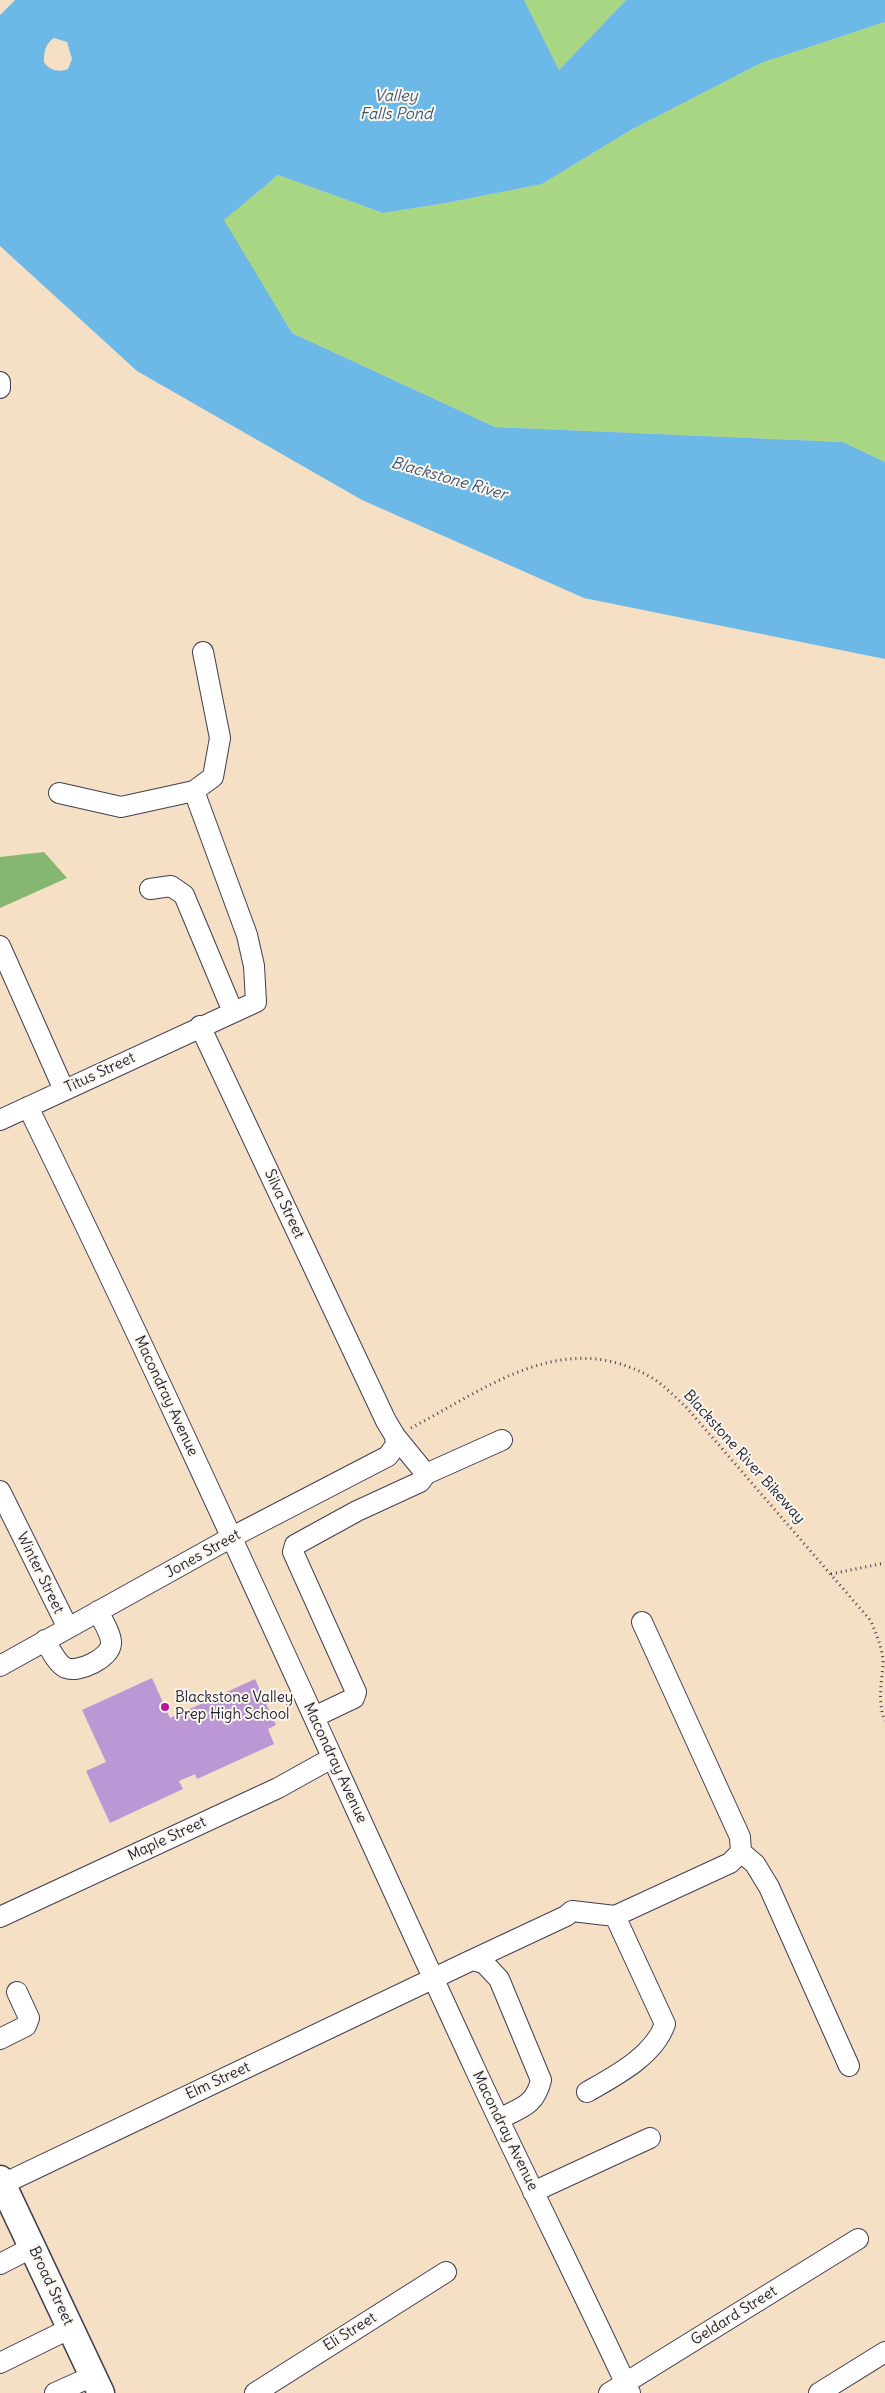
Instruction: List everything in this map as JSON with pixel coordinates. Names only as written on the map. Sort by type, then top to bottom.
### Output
[{"type":"main road","name":"Broad Street","points":[[1,2182],[7,2210],[33,2247],[97,2384]]},
{"type":"street","points":[[0,382],[0,388]]},
{"type":"street","points":[[59,793],[121,807],[194,791],[213,777],[220,738],[203,652]]},
{"type":"street","points":[[194,791],[247,935],[254,966],[256,1002],[200,1026]]},
{"type":"street","points":[[150,889],[171,886],[184,895],[233,1012]]},
{"type":"street","points":[[0,946],[64,1090]]},
{"type":"street","name":"Titus Street","points":[[0,1120],[200,1026]]},
{"type":"street","name":"Silva Street","points":[[200,1026],[395,1436],[426,1474]]},
{"type":"street","name":"Macondray Avenue","points":[[28,1107],[112,1279],[232,1537],[533,2192],[621,2390]]},
{"type":"street","name":"Jones Street","points":[[0,1666],[232,1537],[388,1456],[396,1445],[395,1436]]},
{"type":"street","points":[[314,1718],[354,1698],[356,1692],[293,1552],[294,1545],[420,1482],[426,1474],[502,1440]]},
{"type":"street","name":"Winter Street","points":[[0,1491],[68,1628]]},
{"type":"street","points":[[45,1640],[60,1664],[67,1669],[78,1669],[100,1659],[109,1651],[111,1642],[98,1612]]},
{"type":"street","points":[[642,1622],[740,1837],[741,1852],[755,1864],[769,1887],[849,2066]]},
{"type":"street","name":"Maple Street","points":[[0,1916],[278,1788],[332,1758]]},
{"type":"street","points":[[587,2092],[627,2069],[661,2034],[664,2024],[615,1916],[730,1863],[741,1852]]},
{"type":"street","name":"Elm Street","points":[[1,2182],[435,1979],[566,1916],[572,1911],[615,1916]]},
{"type":"street","points":[[472,1960],[484,1963],[499,1979],[541,2080],[538,2094],[529,2104],[499,2119]]},
{"type":"street","points":[[0,2039],[26,2026],[29,2018],[17,1992]]},
{"type":"street","points":[[533,2192],[650,2138]]},
{"type":"street","name":"Geldard Street","points":[[621,2390],[858,2239]]},
{"type":"street","points":[[1,2262],[33,2247]]},
{"type":"street","name":"Eli Street","points":[[255,2393],[446,2272]]},
{"type":"street","points":[[0,2363],[71,2328]]},
{"type":"street","points":[[819,2393],[885,2352]]},
{"type":"street","points":[[55,2393],[97,2384]]},
{"type":"path","name":"Blackstone River Bikeway","points":[[395,1436],[538,1363],[564,1358],[596,1358],[629,1367],[655,1380],[686,1406],[871,1621],[880,1642],[883,1661],[880,1690],[882,1714],[885,1721]]},
{"type":"path","points":[[831,1574],[885,1563]]},
{"type":"green space","points":[[524,0],[626,0],[559,70]]},
{"type":"green space","points":[[885,22],[885,462],[843,442],[495,427],[292,333],[223,220],[278,175],[383,213],[542,184],[629,131],[761,63]]},
{"type":"green space","points":[[44,852],[67,878],[0,908],[0,857]]},
{"type":"water","points":[[15,0],[524,0],[559,70],[626,0],[885,0],[885,22],[761,63],[629,131],[542,184],[383,213],[278,175],[224,220],[292,333],[495,427],[843,442],[885,462],[885,659],[584,598],[362,500],[137,371],[0,246],[0,15]],"holes":[[[54,38],[67,42],[72,59],[68,69],[58,71],[51,69],[44,62],[47,46]]]},
{"type":"building","points":[[152,1678],[170,1718],[255,1679],[276,1725],[268,1729],[274,1744],[197,1779],[195,1774],[179,1781],[183,1789],[110,1823],[86,1771],[106,1762],[82,1710]]},
{"type":"place","name":"Blackstone Valley Prep High School","points":[[165,1707]]},
{"type":"water label","name":"Valley Falls Pond","points":[[396,105]]},
{"type":"water label","name":"Blackstone River","points":[[449,479]]}]
